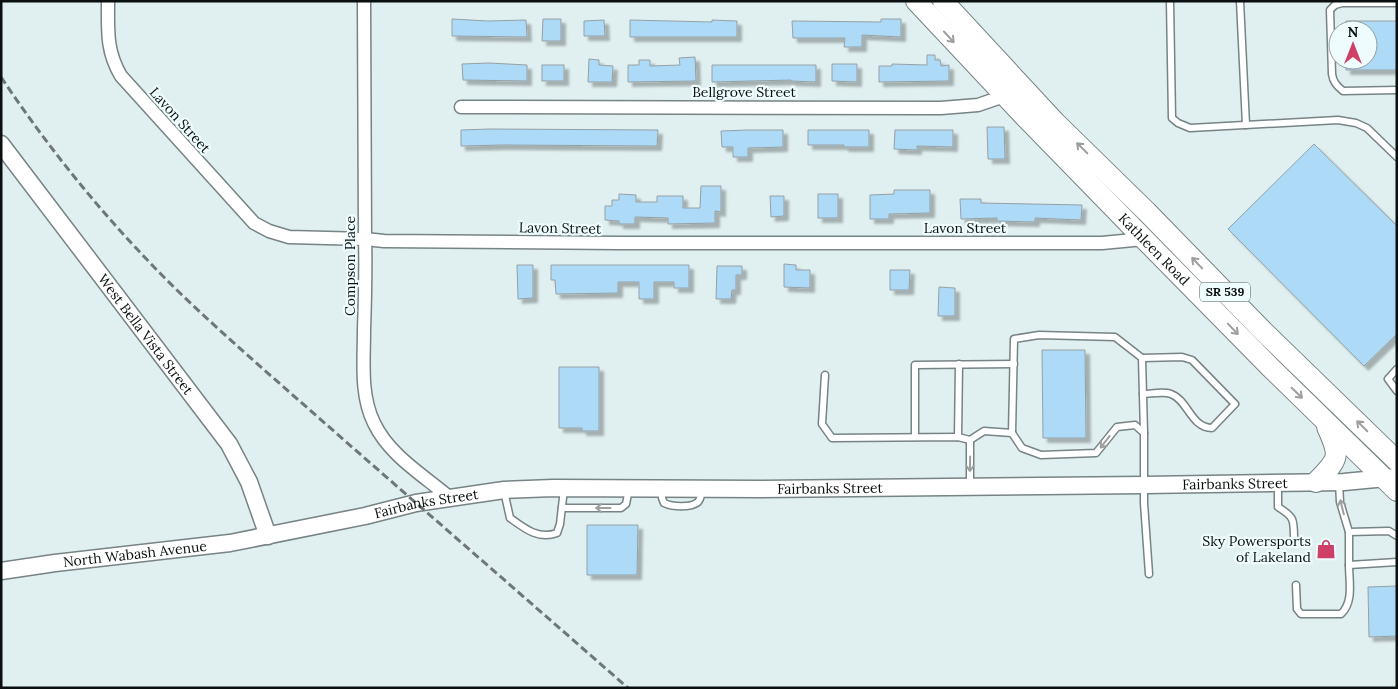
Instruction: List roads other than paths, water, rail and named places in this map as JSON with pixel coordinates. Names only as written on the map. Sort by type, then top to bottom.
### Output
[{"type":"main road","name":"Kathleen Road","points":[[916,1],[1144,239],[1324,418],[1394,470]]},
{"type":"main road","name":"Kathleen Road","points":[[942,1],[1055,122],[1147,212],[1262,330],[1394,470]]},
{"type":"main road","points":[[1316,482],[1336,459],[1337,450],[1324,418]]},
{"type":"street","name":"Lavon Street","points":[[108,1],[109,48],[114,64],[121,76],[254,223],[269,231],[289,237],[384,241],[619,243],[1092,243],[1144,239]]},
{"type":"street","name":"Compson Place","points":[[364,1],[366,239],[364,367],[368,410],[374,425],[394,451],[449,497]]},
{"type":"street","name":"Bellgrove Street","points":[[461,107],[941,108],[978,105],[1006,97],[1023,87]]},
{"type":"street","name":"West Bella Vista Street","points":[[1,144],[229,444],[249,482],[268,536]]},
{"type":"street","name":"Fairbanks Street","points":[[268,536],[449,497],[504,490],[1339,482],[1394,470]]},
{"type":"street","name":"North Wabash Avenue","points":[[1,571],[55,562],[230,543],[268,536]]},
{"type":"lane","points":[[1170,1],[1172,118],[1178,123],[1190,128],[1338,120],[1356,123],[1367,128],[1397,157]]},
{"type":"lane","points":[[1240,1],[1246,125]]},
{"type":"lane","points":[[1397,3],[1342,2],[1330,10],[1332,74],[1333,81],[1337,86],[1343,91],[1397,90]]},
{"type":"lane","points":[[1143,394],[1169,393],[1177,397],[1198,422],[1206,428],[1212,428],[1236,404],[1192,360],[1182,357],[1142,358],[1115,337],[1039,335],[1014,339],[1012,433],[1022,448],[1041,455],[1096,454],[1116,427],[1135,425],[1144,433]]},
{"type":"lane","points":[[1142,358],[1146,533],[1149,574]]},
{"type":"lane","points":[[915,437],[915,364],[1014,364]]},
{"type":"lane","points":[[958,437],[959,364]]},
{"type":"lane","points":[[1397,369],[1388,379],[1397,390]]},
{"type":"lane","points":[[825,375],[822,424],[832,438],[958,437],[970,440],[984,431],[1012,433]]},
{"type":"lane","points":[[970,440],[970,487]]},
{"type":"lane","points":[[1278,482],[1278,507],[1294,520],[1294,538]]},
{"type":"lane","points":[[1296,585],[1297,609],[1301,614],[1341,614],[1346,610],[1350,597],[1349,532],[1340,502],[1339,482]]},
{"type":"lane","points":[[504,490],[510,518],[532,533],[551,536],[557,533],[560,524],[564,488]]},
{"type":"lane","points":[[562,508],[621,508],[626,504],[629,488]]},
{"type":"lane","points":[[1349,532],[1389,531],[1397,536]]},
{"type":"lane","points":[[1349,565],[1397,562]]},
{"type":"railway","points":[[1,77],[42,135],[85,190],[132,244],[181,294],[219,330],[628,688]]},
{"type":"place","name":"Sky Powersports of Lakeland","points":[[1326,549]]}]
